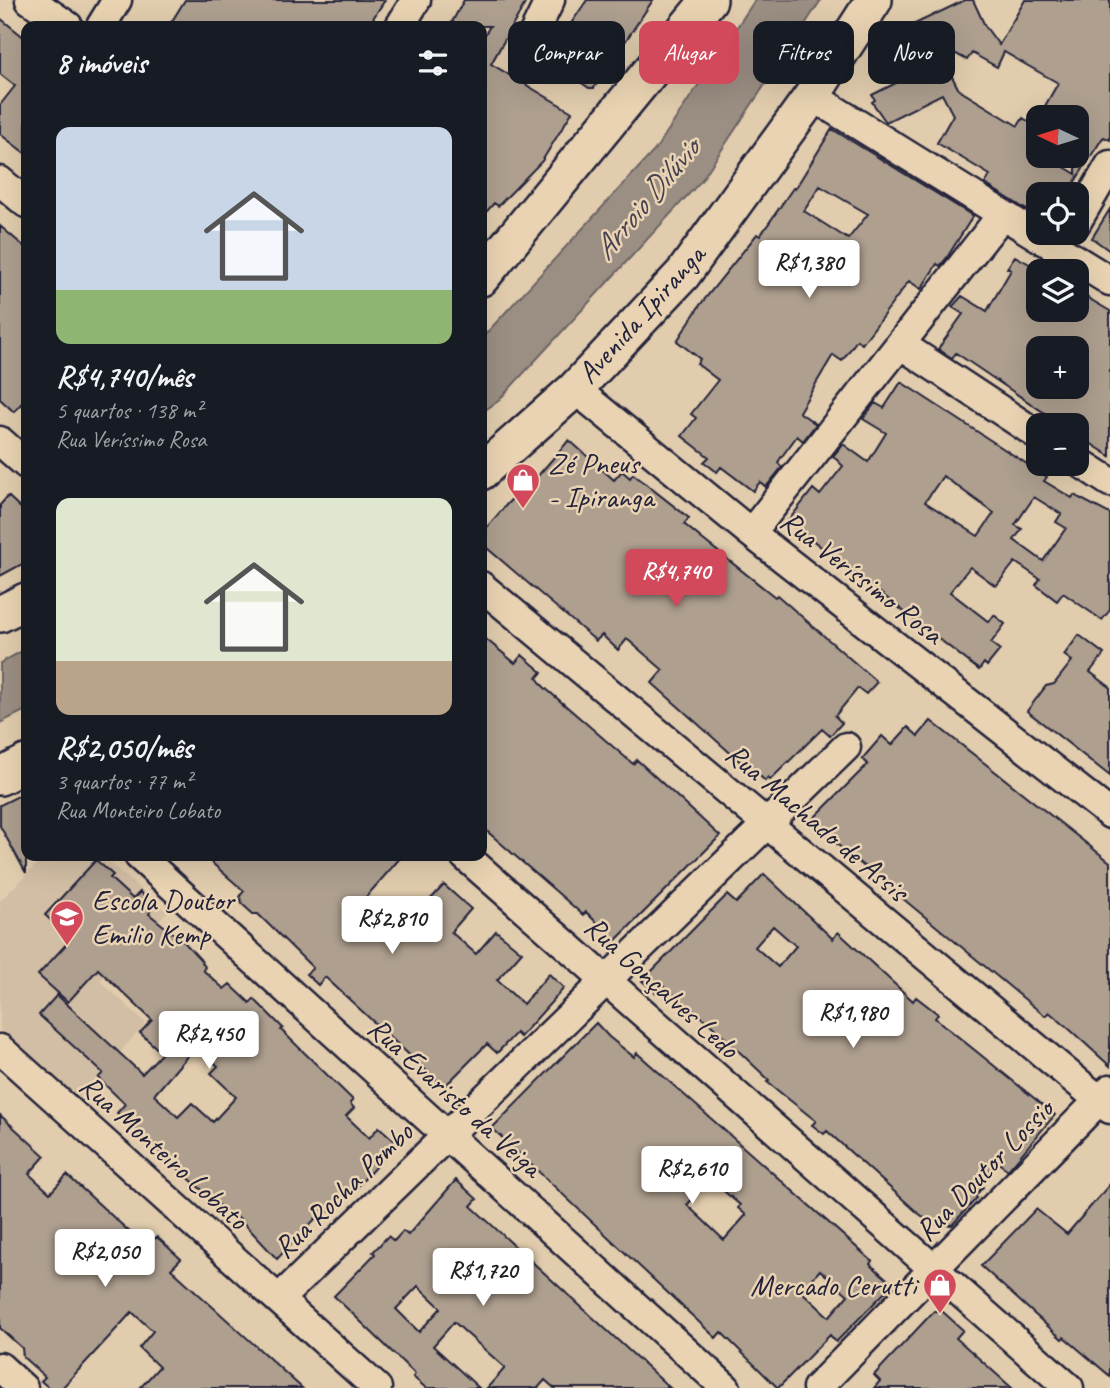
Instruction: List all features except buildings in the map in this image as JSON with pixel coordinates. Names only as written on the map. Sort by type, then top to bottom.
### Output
[{"type":"main road","points":[[487,271],[709,0]]},
{"type":"main road","name":"Avenida Ipiranga","points":[[487,467],[575,389],[683,274],[812,96],[874,0]]},
{"type":"main road","points":[[0,614],[21,604]]},
{"type":"main road","points":[[0,777],[21,766]]},
{"type":"street","points":[[30,0],[61,21]]},
{"type":"street","points":[[104,21],[117,0]]},
{"type":"street","points":[[403,21],[416,0]]},
{"type":"street","points":[[540,21],[550,0]]},
{"type":"street","points":[[812,96],[1002,215],[1026,225]]},
{"type":"street","points":[[1089,201],[1110,165]]},
{"type":"street","points":[[0,181],[21,199]]},
{"type":"street","points":[[751,533],[1002,215]]},
{"type":"street","points":[[1068,245],[1110,281]]},
{"type":"street","points":[[900,344],[1026,427]]},
{"type":"street","name":"Rua Veríssimo Rosa","points":[[575,389],[751,533],[1110,814]]},
{"type":"street","points":[[0,441],[21,460]]},
{"type":"street","points":[[1089,468],[1110,482]]},
{"type":"street","name":"Rua Machado de Assis","points":[[487,591],[767,824],[1106,1099]]},
{"type":"street","name":"Rua Rocha Pombo","points":[[279,1299],[846,747]]},
{"type":"street","name":"Rua Evaristo da Veiga","points":[[145,861],[726,1388]]},
{"type":"street","name":"Rua Gonçalves Ledo","points":[[471,861],[1069,1388]]},
{"type":"street","name":"Rua Monteiro Lobato","points":[[0,1049],[377,1388]]},
{"type":"street","name":"Rua Doutor Lossio","points":[[817,1388],[932,1270],[1106,1099]]},
{"type":"street","points":[[0,1367],[23,1388]]},
{"type":"shaded area","name":"Escola Doutor Emilio Kemp","points":[[40,861],[108,861],[167,912],[100,981],[146,1023],[79,1098],[0,1030],[0,901]]},
{"type":"water","name":"Arroio Dilúvio","points":[[755,0],[821,0],[807,21],[753,21],[753,84],[765,84],[701,181],[498,401],[487,409],[487,332],[655,150],[699,84],[739,84],[739,24]]},
{"type":"water","points":[[21,652],[21,712],[0,723],[0,663]]},
{"type":"place","name":"Zé Pneus - Ipiranga","points":[[523,510]]},
{"type":"place","name":"Escola Doutor Emilio Kemp","points":[[67,947]]},
{"type":"place","name":"Mercado Cerutti","points":[[940,1315]]}]
